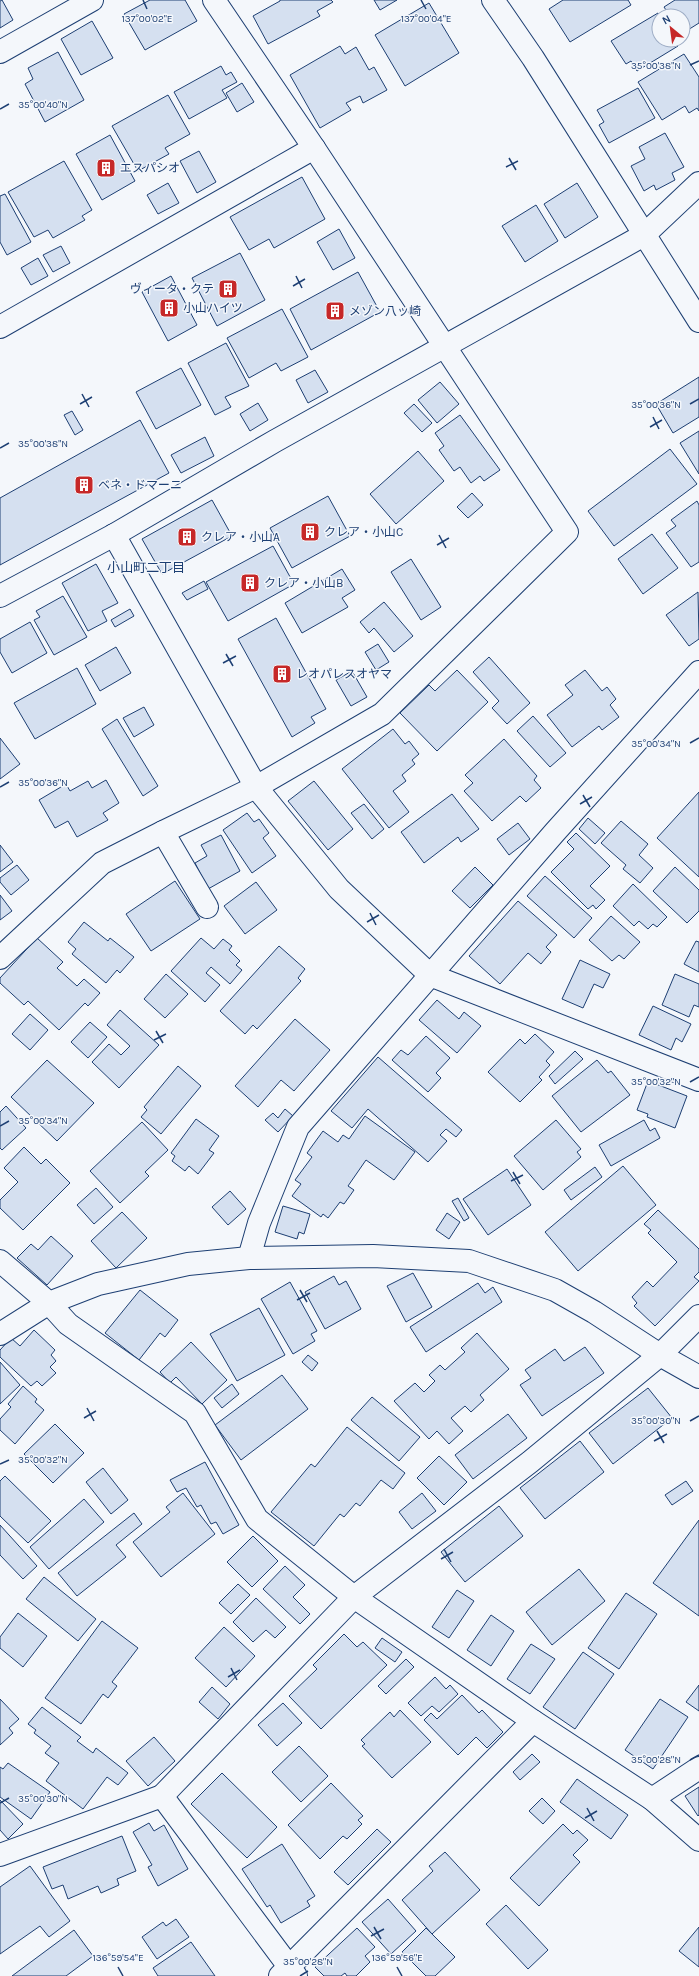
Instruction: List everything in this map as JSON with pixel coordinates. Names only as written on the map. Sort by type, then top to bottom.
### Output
[{"type":"street","points":[[0,52],[92,0]]},
{"type":"street","points":[[0,958],[102,863],[256,787],[382,714],[567,532],[314,148],[214,0]]},
{"type":"street","points":[[493,0],[533,58],[699,321]]},
{"type":"street","points":[[0,327],[314,148]]},
{"type":"street","points":[[0,596],[114,535],[275,441],[644,235],[699,184]]},
{"type":"street","points":[[114,535],[256,787],[340,889],[430,975],[699,1080]]},
{"type":"street","points":[[249,1258],[259,1223],[298,1127],[560,826],[699,672]]},
{"type":"street","points":[[163,832],[207,907]]},
{"type":"street","points":[[0,1334],[49,1303],[106,1282],[188,1264],[249,1258],[373,1256],[469,1261],[555,1290],[594,1312],[660,1356],[699,1378]]},
{"type":"street","points":[[0,1261],[49,1303],[68,1324],[195,1413],[258,1519],[354,1597],[534,1721],[652,1799],[699,1840]]},
{"type":"street","points":[[0,1855],[162,1796],[354,1597],[530,1462],[660,1356],[699,1316]]},
{"type":"street","points":[[162,1796],[288,1973],[534,1721]]},
{"type":"street","points":[[652,1799],[699,1768]]},
{"type":"building","points":[[2,0],[13,20],[0,28],[0,1]]},
{"type":"building","points":[[150,0],[185,0],[197,21],[145,50],[124,14]]},
{"type":"building","points":[[280,0],[331,0],[333,2],[317,11],[320,16],[268,44],[253,16]]},
{"type":"building","points":[[374,0],[397,0],[380,10]]},
{"type":"building","points":[[563,0],[628,0],[631,5],[570,42],[549,9]]},
{"type":"building","points":[[675,0],[699,0],[699,23],[691,28],[691,8],[664,7]]},
{"type":"building","points":[[429,3],[459,53],[405,86],[375,35]]},
{"type":"building","points":[[651,17],[651,48],[675,48],[637,71],[631,61],[626,64],[611,41]]},
{"type":"building","points":[[92,21],[113,58],[81,75],[61,39]]},
{"type":"building","points":[[340,46],[345,54],[356,47],[369,70],[374,67],[387,90],[363,103],[360,96],[346,103],[351,110],[320,128],[290,75]]},
{"type":"building","points":[[58,52],[84,100],[45,122],[25,84],[33,79],[28,68]]},
{"type":"building","points":[[684,54],[699,77],[699,111],[697,108],[689,113],[685,106],[662,120],[638,82]]},
{"type":"building","points":[[221,66],[226,75],[231,72],[237,82],[222,90],[227,98],[189,119],[174,92]]},
{"type":"building","points":[[242,83],[254,102],[237,112],[226,93]]},
{"type":"building","points":[[638,88],[655,118],[609,143],[599,125],[604,122],[597,110]]},
{"type":"building","points":[[168,95],[190,134],[165,148],[169,154],[138,171],[112,126]]},
{"type":"building","points":[[665,133],[684,167],[672,173],[675,180],[656,190],[654,185],[644,191],[631,166],[645,159],[639,147]]},
{"type":"building","name":"エスパシオ","points":[[110,135],[135,181],[102,200],[76,154]]},
{"type":"building","points":[[199,151],[216,182],[197,193],[180,161]]},
{"type":"building","points":[[64,161],[92,210],[82,216],[85,220],[53,238],[48,230],[34,237],[8,192]]},
{"type":"building","points":[[302,177],[325,219],[274,248],[269,239],[249,250],[230,217]]},
{"type":"building","points":[[168,183],[179,203],[158,214],[147,195]]},
{"type":"building","points":[[577,183],[598,217],[565,238],[544,204]]},
{"type":"building","points":[[5,194],[31,242],[7,255],[0,242],[0,196]]},
{"type":"building","points":[[536,205],[558,241],[525,262],[502,226]]},
{"type":"building","points":[[339,229],[355,258],[333,270],[317,242]]},
{"type":"building","points":[[61,246],[70,263],[53,272],[43,255]]},
{"type":"building","name":"ヴィータ・クテ","points":[[240,253],[265,300],[217,326],[192,278]]},
{"type":"building","points":[[38,258],[48,276],[31,285],[21,268]]},
{"type":"building","name":"メゾン八ッ崎","points":[[358,272],[380,312],[311,350],[290,309]]},
{"type":"building","name":"小山ハイツ","points":[[171,276],[197,325],[168,341],[142,292]]},
{"type":"building","points":[[282,309],[308,357],[281,371],[276,363],[249,378],[227,338]]},
{"type":"building","points":[[226,343],[249,386],[225,397],[231,407],[215,415],[188,363]]},
{"type":"building","points":[[181,368],[201,405],[156,429],[136,392]]},
{"type":"building","points":[[315,370],[328,392],[308,403],[296,380]]},
{"type":"building","points":[[699,377],[699,417],[673,433],[656,404]]},
{"type":"building","points":[[440,382],[459,404],[437,423],[418,400]]},
{"type":"building","points":[[258,403],[268,420],[250,431],[240,414]]},
{"type":"building","points":[[414,404],[432,423],[422,432],[404,413]]},
{"type":"building","points":[[72,411],[83,430],[75,435],[64,415]]},
{"type":"building","points":[[460,415],[500,470],[484,481],[480,476],[471,483],[460,467],[454,471],[439,450],[444,446],[435,433]]},
{"type":"building","name":"ベネ・ドマーニ","points":[[140,420],[169,473],[0,565],[0,498]]},
{"type":"building","points":[[699,431],[699,474],[680,443]]},
{"type":"building","points":[[205,437],[214,456],[181,473],[171,455]]},
{"type":"building","points":[[670,449],[697,484],[614,546],[588,511]]},
{"type":"building","points":[[418,451],[444,481],[396,524],[370,494]]},
{"type":"building","points":[[472,493],[483,505],[468,518],[457,507]]},
{"type":"building","name":"クレア・小山C","points":[[328,496],[350,536],[292,568],[270,528]]},
{"type":"building","name":"クレア・小山A","points":[[212,500],[232,536],[162,574],[142,539]]},
{"type":"building","points":[[697,501],[699,505],[699,562],[691,567],[666,533],[676,526],[671,520]]},
{"type":"building","points":[[652,534],[678,568],[643,594],[618,559]]},
{"type":"building","name":"クレア・小山B","points":[[273,546],[294,584],[228,621],[206,582]]},
{"type":"building","points":[[411,559],[441,607],[421,620],[391,572]]},
{"type":"building","points":[[96,564],[118,603],[102,611],[107,621],[88,631],[62,583]]},
{"type":"building","points":[[342,569],[355,590],[342,598],[348,607],[302,633],[285,603]]},
{"type":"building","points":[[204,581],[208,589],[187,600],[182,593]]},
{"type":"building","points":[[698,592],[699,639],[689,646],[666,615]]},
{"type":"building","points":[[63,596],[87,637],[54,655],[34,620],[40,617],[36,611]]},
{"type":"building","points":[[384,602],[413,636],[394,652],[374,628],[369,633],[360,622]]},
{"type":"building","points":[[130,609],[134,616],[115,627],[111,620]]},
{"type":"building","name":"レオパレスオヤマ","points":[[276,618],[326,709],[311,717],[315,723],[292,737],[238,639]]},
{"type":"building","points":[[30,622],[47,653],[12,673],[0,652],[0,639]]},
{"type":"building","points":[[378,644],[389,662],[376,670],[365,652]]},
{"type":"building","points":[[116,647],[131,673],[100,691],[85,665]]},
{"type":"building","points":[[489,657],[530,703],[507,724],[492,708],[499,701],[473,672]]},
{"type":"building","points":[[77,668],[96,704],[35,739],[14,703]]},
{"type":"building","points":[[457,670],[488,702],[437,751],[400,713],[429,685],[435,691]]},
{"type":"building","points":[[585,670],[602,691],[607,687],[616,699],[610,705],[619,717],[602,730],[599,726],[572,747],[547,715],[573,695],[565,685]]},
{"type":"building","points":[[352,671],[367,697],[351,706],[336,680]]},
{"type":"building","points":[[144,707],[154,725],[134,737],[123,718]]},
{"type":"building","points":[[533,716],[566,753],[550,767],[517,731]]},
{"type":"building","points":[[117,719],[158,786],[143,796],[102,729]]},
{"type":"building","points":[[393,729],[405,744],[409,741],[419,754],[412,760],[415,764],[402,775],[406,781],[393,791],[409,812],[389,828],[342,769]]},
{"type":"building","points":[[0,738],[20,764],[0,779]]},
{"type":"building","points":[[504,739],[537,776],[534,780],[541,788],[526,802],[520,796],[492,821],[464,791],[473,783],[465,775]]},
{"type":"building","points":[[106,780],[119,803],[103,813],[108,820],[77,837],[68,821],[55,828],[39,800],[66,784],[70,791],[88,781],[92,788]]},
{"type":"building","points":[[314,781],[353,829],[328,850],[288,801]]},
{"type":"building","points":[[699,792],[699,877],[657,838]]},
{"type":"building","points":[[452,794],[479,829],[461,842],[458,837],[424,863],[401,832]]},
{"type":"building","points":[[364,804],[384,829],[372,839],[351,813]]},
{"type":"building","points":[[247,813],[254,822],[259,819],[269,833],[263,838],[276,856],[252,873],[223,830]]},
{"type":"building","points":[[588,818],[605,833],[595,844],[579,829]]},
{"type":"building","points":[[621,821],[648,844],[639,855],[653,868],[640,883],[623,869],[626,865],[601,843]]},
{"type":"building","points":[[518,823],[530,839],[509,855],[497,839]]},
{"type":"building","points":[[576,833],[610,866],[590,886],[605,900],[596,909],[593,905],[588,909],[551,872],[574,849],[567,842]]},
{"type":"building","points":[[221,835],[240,871],[208,889],[195,863],[207,856],[201,845]]},
{"type":"building","points":[[0,845],[13,862],[0,872]]},
{"type":"building","points":[[17,865],[29,880],[11,895],[0,882],[0,878]]},
{"type":"building","points":[[475,867],[493,885],[470,908],[452,891]]},
{"type":"building","points":[[675,867],[699,890],[699,911],[687,923],[653,891]]},
{"type":"building","points":[[545,876],[592,918],[574,938],[527,896]]},
{"type":"building","points":[[175,881],[200,919],[151,951],[126,914]]},
{"type":"building","points":[[256,882],[277,910],[245,934],[224,906]]},
{"type":"building","points":[[633,884],[667,917],[657,927],[653,924],[648,929],[639,921],[634,926],[613,906]]},
{"type":"building","points":[[0,895],[12,911],[0,920]]},
{"type":"building","points":[[518,901],[557,935],[546,947],[551,952],[541,964],[528,953],[500,984],[469,956]]},
{"type":"building","points":[[611,916],[640,942],[624,959],[619,955],[612,961],[589,940]]},
{"type":"building","points":[[84,922],[108,941],[110,938],[134,957],[120,973],[117,970],[106,983],[72,954],[76,949],[68,942]]},
{"type":"building","points":[[37,938],[63,962],[57,968],[77,986],[84,979],[100,993],[88,1006],[85,1003],[59,1030],[28,1001],[24,1005],[0,983],[0,978]]},
{"type":"building","points":[[201,938],[214,949],[223,939],[232,946],[229,950],[240,961],[236,965],[242,970],[230,984],[211,967],[206,973],[220,985],[205,1002],[171,971]]},
{"type":"building","points":[[696,941],[699,942],[699,972],[684,964]]},
{"type":"building","points":[[279,946],[305,969],[298,978],[301,981],[257,1029],[253,1025],[245,1034],[220,1011]]},
{"type":"building","points":[[580,960],[610,974],[603,988],[594,984],[583,1008],[562,999]]},
{"type":"building","points":[[166,974],[188,994],[165,1018],[144,999]]},
{"type":"building","points":[[675,974],[699,984],[699,1007],[694,1005],[689,1017],[662,1005]]},
{"type":"building","points":[[437,1000],[459,1019],[464,1012],[481,1026],[457,1053],[419,1020]]},
{"type":"building","points":[[653,1006],[691,1024],[682,1042],[676,1038],[671,1050],[639,1035]]},
{"type":"building","points":[[120,1010],[159,1045],[119,1088],[92,1062],[109,1044],[121,1055],[130,1046],[107,1025]]},
{"type":"building","points":[[30,1014],[48,1030],[30,1050],[12,1034]]},
{"type":"building","points":[[295,1019],[330,1050],[294,1091],[281,1080],[258,1107],[235,1086]]},
{"type":"building","points":[[90,1022],[107,1037],[88,1058],[71,1042]]},
{"type":"building","points":[[535,1034],[554,1052],[546,1061],[550,1065],[539,1077],[542,1080],[520,1102],[488,1072],[520,1039],[525,1044]]},
{"type":"building","points":[[426,1036],[450,1058],[436,1073],[441,1078],[428,1092],[392,1060],[401,1050],[408,1055]]},
{"type":"building","points":[[575,1051],[583,1059],[555,1084],[549,1076]]},
{"type":"building","points":[[378,1057],[462,1130],[456,1137],[446,1129],[440,1135],[447,1141],[428,1162],[368,1109],[352,1128],[331,1111]]},
{"type":"building","points":[[47,1060],[94,1103],[57,1141],[11,1097]]},
{"type":"building","points":[[597,1060],[608,1073],[611,1071],[630,1095],[581,1132],[552,1096]]},
{"type":"building","points":[[178,1066],[201,1086],[161,1134],[141,1117],[147,1110],[144,1107]]},
{"type":"building","points":[[648,1081],[687,1096],[675,1128],[647,1117],[648,1114],[637,1110]]},
{"type":"building","points":[[6,1106],[26,1128],[2,1150],[0,1148],[0,1112]]},
{"type":"building","points":[[285,1109],[293,1116],[278,1132],[265,1120],[273,1113],[278,1118]]},
{"type":"building","points":[[365,1116],[415,1152],[394,1180],[366,1160],[348,1186],[354,1190],[344,1204],[340,1202],[328,1218],[323,1214],[321,1217],[292,1196],[301,1184],[295,1180],[312,1157],[307,1153],[323,1131],[338,1142],[343,1135],[349,1139]]},
{"type":"building","points":[[196,1119],[219,1136],[209,1150],[214,1153],[198,1174],[189,1166],[185,1171],[172,1161],[175,1156],[171,1153]]},
{"type":"building","points":[[556,1120],[581,1149],[577,1152],[581,1157],[543,1190],[514,1156]]},
{"type":"building","points":[[644,1120],[650,1131],[655,1128],[660,1138],[611,1166],[599,1145]]},
{"type":"building","points":[[142,1122],[168,1150],[145,1172],[149,1176],[120,1203],[90,1171]]},
{"type":"building","points":[[24,1147],[41,1164],[46,1159],[70,1183],[23,1230],[0,1208],[0,1200],[18,1182],[4,1168]]},
{"type":"building","points":[[623,1166],[656,1205],[578,1271],[545,1232]]},
{"type":"building","points":[[595,1167],[602,1177],[571,1200],[564,1190]]},
{"type":"building","points":[[507,1169],[531,1205],[488,1235],[463,1199]]},
{"type":"building","points":[[96,1188],[113,1207],[94,1224],[77,1205]]},
{"type":"building","points":[[230,1191],[246,1209],[228,1225],[212,1207]]},
{"type":"building","points":[[458,1198],[469,1218],[464,1221],[452,1201]]},
{"type":"building","points":[[283,1206],[310,1214],[304,1234],[299,1232],[297,1239],[275,1232]]},
{"type":"building","points":[[658,1210],[699,1249],[699,1272],[694,1277],[699,1281],[655,1326],[634,1306],[637,1303],[632,1297],[647,1281],[653,1287],[677,1262],[648,1233],[651,1230],[644,1224]]},
{"type":"building","points":[[122,1212],[147,1238],[116,1268],[91,1241]]},
{"type":"building","points":[[447,1213],[460,1222],[449,1239],[436,1230]]},
{"type":"building","points":[[51,1236],[73,1256],[47,1285],[17,1258],[31,1244],[38,1250]]},
{"type":"building","points":[[413,1273],[432,1307],[406,1322],[387,1286]]},
{"type":"building","points":[[334,1276],[339,1285],[346,1281],[361,1309],[325,1329],[305,1292]]},
{"type":"building","points":[[290,1282],[317,1331],[311,1334],[315,1341],[293,1354],[261,1299]]},
{"type":"building","points":[[478,1283],[485,1293],[493,1287],[502,1302],[426,1352],[410,1327]]},
{"type":"building","points":[[140,1290],[178,1320],[165,1337],[160,1333],[139,1360],[105,1333]]},
{"type":"building","points":[[259,1308],[285,1355],[237,1381],[210,1334]]},
{"type":"building","points":[[34,1330],[55,1350],[51,1355],[56,1361],[50,1367],[56,1373],[42,1386],[37,1381],[31,1386],[0,1357],[0,1350],[11,1338],[20,1346]]},
{"type":"building","points":[[477,1333],[509,1369],[480,1395],[484,1400],[471,1412],[465,1406],[451,1418],[463,1431],[449,1444],[437,1431],[429,1439],[394,1401],[415,1383],[424,1392],[435,1381],[429,1375],[440,1365],[445,1370],[465,1352],[461,1348]]},
{"type":"building","points":[[191,1342],[227,1380],[202,1404],[176,1377],[170,1383],[160,1372]]},
{"type":"building","points":[[585,1347],[604,1373],[542,1416],[520,1385],[531,1378],[525,1370],[555,1349],[564,1361]]},
{"type":"building","points":[[308,1355],[318,1363],[312,1371],[302,1362]]},
{"type":"building","points":[[0,1362],[20,1385],[0,1404]]},
{"type":"building","points":[[282,1375],[308,1409],[241,1460],[215,1425]]},
{"type":"building","points":[[232,1384],[239,1394],[222,1408],[214,1398]]},
{"type":"building","points":[[23,1386],[37,1399],[35,1402],[44,1410],[15,1444],[0,1430],[0,1419],[11,1407],[8,1404]]},
{"type":"building","points":[[648,1388],[672,1418],[613,1464],[589,1433]]},
{"type":"building","points":[[372,1397],[420,1437],[399,1461],[351,1420]]},
{"type":"building","points":[[508,1414],[527,1438],[473,1479],[455,1455]]},
{"type":"building","points":[[55,1424],[84,1453],[53,1483],[24,1454]]},
{"type":"building","points":[[347,1427],[405,1473],[393,1489],[381,1480],[360,1506],[356,1503],[344,1517],[340,1514],[314,1546],[271,1512],[311,1464],[315,1467]]},
{"type":"building","points":[[580,1441],[604,1472],[545,1519],[520,1488]]},
{"type":"building","points":[[439,1456],[467,1482],[444,1505],[417,1478]]},
{"type":"building","points":[[205,1462],[239,1525],[223,1534],[216,1522],[211,1524],[201,1505],[197,1507],[186,1488],[177,1492],[170,1480]]},
{"type":"building","points":[[103,1468],[128,1500],[111,1514],[86,1482]]},
{"type":"building","points":[[5,1476],[51,1521],[28,1543],[0,1516],[0,1481]]},
{"type":"building","points":[[686,1481],[693,1491],[672,1505],[665,1495]]},
{"type":"building","points":[[183,1493],[215,1534],[161,1577],[133,1542],[170,1512],[166,1507]]},
{"type":"building","points":[[422,1493],[436,1511],[412,1529],[399,1512]]},
{"type":"building","points":[[84,1499],[104,1522],[49,1569],[30,1547]]},
{"type":"building","points":[[499,1506],[523,1536],[465,1582],[441,1552]]},
{"type":"building","points":[[134,1513],[142,1524],[116,1545],[126,1557],[77,1596],[58,1573]]},
{"type":"building","points":[[699,1520],[699,1616],[653,1583]]},
{"type":"building","points":[[0,1525],[37,1566],[23,1579],[0,1555]]},
{"type":"building","points":[[253,1536],[278,1561],[252,1587],[227,1562]]},
{"type":"building","points":[[285,1566],[305,1585],[293,1597],[310,1614],[300,1624],[263,1589]]},
{"type":"building","points":[[579,1569],[605,1601],[552,1645],[526,1612]]},
{"type":"building","points":[[44,1577],[96,1619],[78,1641],[26,1599]]},
{"type":"building","points":[[238,1584],[250,1595],[231,1614],[219,1603]]},
{"type":"building","points":[[457,1590],[474,1601],[449,1638],[432,1627]]},
{"type":"building","points":[[626,1593],[657,1614],[619,1669],[588,1648]]},
{"type":"building","points":[[256,1598],[286,1627],[275,1638],[266,1630],[253,1642],[233,1622]]},
{"type":"building","points":[[18,1613],[47,1636],[23,1667],[0,1648],[0,1637]]},
{"type":"building","points":[[491,1615],[514,1631],[491,1666],[467,1650]]},
{"type":"building","points":[[102,1621],[138,1648],[112,1682],[117,1686],[108,1698],[103,1694],[81,1724],[45,1698]]},
{"type":"building","points":[[224,1627],[255,1656],[226,1687],[195,1658]]},
{"type":"building","points":[[344,1634],[357,1647],[363,1642],[387,1665],[321,1729],[289,1696],[317,1669],[313,1665]]},
{"type":"building","points":[[382,1638],[402,1652],[395,1662],[375,1648]]},
{"type":"building","points":[[531,1644],[555,1659],[530,1694],[507,1679]]},
{"type":"building","points":[[583,1652],[614,1674],[575,1729],[543,1707]]},
{"type":"building","points":[[406,1659],[414,1667],[386,1694],[378,1686]]},
{"type":"building","points":[[435,1677],[446,1689],[450,1685],[458,1694],[439,1712],[432,1706],[421,1716],[408,1703]]},
{"type":"building","points":[[699,1685],[699,1711],[686,1702]]},
{"type":"building","points":[[212,1687],[230,1704],[218,1719],[199,1702]]},
{"type":"building","points":[[462,1695],[479,1713],[482,1710],[503,1732],[487,1748],[476,1737],[458,1755],[424,1720],[431,1713],[437,1719]]},
{"type":"building","points":[[0,1699],[19,1719],[9,1728],[13,1733],[0,1745]]},
{"type":"building","points":[[660,1699],[688,1717],[653,1769],[625,1750]]},
{"type":"building","points":[[283,1703],[302,1723],[277,1746],[258,1725]]},
{"type":"building","points":[[42,1707],[81,1737],[77,1741],[93,1753],[96,1748],[128,1773],[118,1785],[107,1777],[83,1809],[46,1781],[59,1763],[45,1753],[51,1746],[34,1733],[36,1730],[28,1724]]},
{"type":"building","points":[[400,1710],[431,1742],[392,1778],[362,1746],[365,1744],[361,1740],[390,1712],[394,1717]]},
{"type":"building","points":[[154,1737],[175,1761],[148,1786],[126,1761]]},
{"type":"building","points":[[299,1746],[328,1776],[301,1802],[272,1772]]},
{"type":"building","points":[[532,1754],[540,1762],[520,1780],[513,1772]]},
{"type":"building","points":[[8,1763],[50,1792],[31,1819],[0,1797],[0,1767],[3,1769]]},
{"type":"building","points":[[222,1773],[277,1827],[247,1858],[191,1804]]},
{"type":"building","points":[[577,1779],[628,1815],[611,1839],[560,1802]]},
{"type":"building","points":[[331,1783],[363,1816],[358,1820],[362,1824],[347,1839],[343,1836],[320,1859],[288,1825]]},
{"type":"building","points":[[699,1787],[699,1815],[698,1816],[685,1796]]},
{"type":"building","points":[[542,1798],[555,1811],[543,1824],[529,1811]]},
{"type":"building","points":[[0,1800],[23,1824],[8,1839],[0,1830]]},
{"type":"building","points":[[149,1823],[154,1831],[164,1825],[188,1869],[158,1886],[148,1867],[152,1865],[133,1832]]},
{"type":"building","points":[[563,1824],[573,1834],[577,1830],[588,1840],[573,1855],[580,1862],[539,1906],[510,1878]]},
{"type":"building","points":[[377,1829],[391,1842],[348,1885],[334,1872]]},
{"type":"building","points":[[122,1836],[136,1871],[117,1879],[119,1885],[101,1893],[98,1886],[68,1899],[63,1885],[52,1889],[43,1867]]},
{"type":"building","points":[[282,1844],[315,1896],[307,1901],[310,1906],[281,1923],[270,1905],[267,1907],[242,1869]]},
{"type":"building","points":[[445,1852],[480,1890],[432,1934],[402,1900],[433,1871],[429,1866]]},
{"type":"building","points":[[30,1866],[70,1921],[49,1937],[40,1926],[0,1954],[0,1887]]},
{"type":"building","points":[[388,1899],[416,1931],[391,1954],[362,1922]]},
{"type":"building","points":[[506,1905],[548,1950],[528,1969],[486,1924]]},
{"type":"building","points":[[176,1919],[189,1937],[157,1959],[142,1937],[163,1922],[166,1926]]},
{"type":"building","points":[[699,1927],[699,1967],[679,1951]]},
{"type":"building","points":[[357,1928],[375,1947],[365,1956],[370,1962],[356,1976],[347,1976],[345,1973],[341,1976],[324,1976],[315,1967]]},
{"type":"building","points":[[426,1928],[455,1957],[435,1976],[426,1976],[402,1952]]},
{"type":"building","points":[[74,1930],[93,1956],[66,1976],[12,1976]]},
{"type":"building","points":[[191,1942],[215,1976],[158,1976],[153,1968]]},
{"type":"place","name":"エスパシオ","points":[[106,168]]},
{"type":"place","name":"ヴィータ・クテ","points":[[228,289]]},
{"type":"place","name":"小山ハイツ","points":[[169,308]]},
{"type":"place","name":"メゾン八ッ崎","points":[[335,311]]},
{"type":"place","name":"ベネ・ドマーニ","points":[[84,485]]},
{"type":"place","name":"クレア・小山C","points":[[310,532]]},
{"type":"place","name":"クレア・小山A","points":[[187,537]]},
{"type":"place","name":"クレア・小山B","points":[[250,583]]},
{"type":"place","name":"レオパレスオヤマ","points":[[282,674]]},
{"type":"district","name":"小山町二丁目","points":[[146,567]]}]
